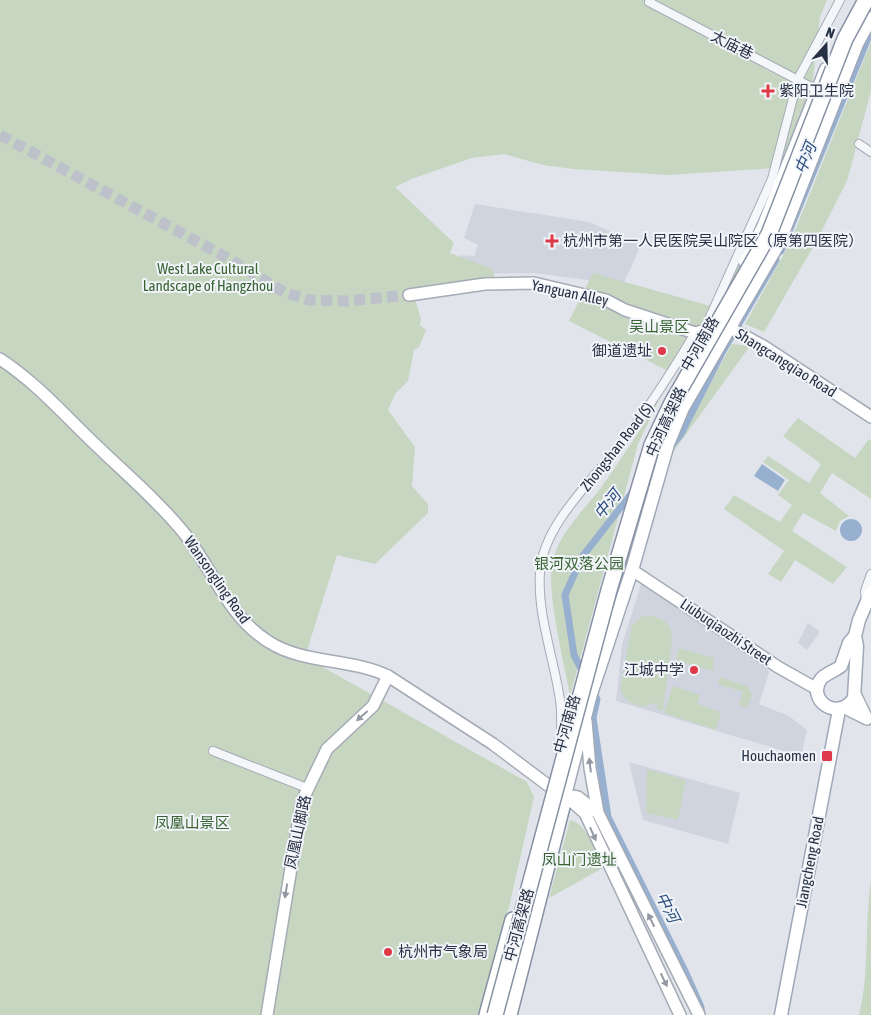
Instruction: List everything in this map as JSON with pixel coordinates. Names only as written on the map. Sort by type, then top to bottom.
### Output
[{"type":"highway","name":"中河高架路","points":[[495,1015],[607,599],[652,445],[672,403],[769,234],[845,39],[866,0]]},
{"type":"highway","name":"中河高架路","points":[[502,1015],[588,683],[661,446],[678,407],[775,237],[853,41],[871,6]]},
{"type":"highway","points":[[487,1015],[549,786]]},
{"type":"highway","points":[[509,1015],[565,795]]},
{"type":"main road","name":"中河南路","points":[[549,786],[634,485],[650,435],[667,400],[710,330],[763,227],[817,90],[858,0]]},
{"type":"main road","name":"中河南路","points":[[565,795],[593,690],[634,572],[668,445],[683,408],[735,330],[779,242],[857,44],[871,18]]},
{"type":"main road","points":[[842,709],[826,706],[818,696],[817,689],[822,678],[841,666],[849,644],[855,636],[869,597]]},
{"type":"main road","points":[[855,636],[857,646],[855,690]]},
{"type":"main road","points":[[833,672],[849,676],[855,690]]},
{"type":"main road","name":"Jiangcheng Road","points":[[782,1015],[842,709],[850,704],[855,690]]},
{"type":"street","name":"太庙巷","points":[[650,0],[649,2],[817,90]]},
{"type":"street","name":"Zhongshan Road (S)","points":[[561,745],[560,701],[547,640],[540,588],[539,574],[543,550],[557,523],[650,405],[695,333],[705,328],[772,179],[798,80],[840,0]]},
{"type":"street","points":[[859,144],[871,152]]},
{"type":"street","name":"Yanguan Alley","points":[[409,295],[485,284],[534,283],[606,300],[626,310],[695,333]]},
{"type":"street","name":"Shangcangqiao Road","points":[[695,333],[720,326],[735,330],[871,417]]},
{"type":"street","name":"Wansongling Road","points":[[0,359],[28,379],[171,517],[193,545],[234,609],[258,634],[269,642],[289,651],[361,666],[388,676],[493,744],[549,786],[565,795]]},
{"type":"street","name":"Liubuqiaozhi Street","points":[[634,572],[778,667],[817,689]]},
{"type":"street","points":[[869,597],[864,591],[871,574]]},
{"type":"street","name":"凤凰山脚路","points":[[267,1015],[300,807],[307,788],[327,749],[373,706],[388,676]]},
{"type":"street","points":[[855,690],[869,721]]},
{"type":"street","points":[[842,709],[869,721]]},
{"type":"street","name":"中河南路","points":[[586,717],[590,768],[598,813],[696,1014]]},
{"type":"street","points":[[213,751],[307,788]]},
{"type":"street","points":[[565,795],[578,797],[598,813]]},
{"type":"street","points":[[565,795],[585,813],[680,1015]]},
{"type":"shaded area","name":"杭州市第一人民医院吴山院区（原第四医院）","points":[[475,204],[589,222],[641,245],[623,285],[535,273],[456,274],[461,255],[474,256],[478,245],[464,238]]},
{"type":"shaded area","name":"江城中学","points":[[641,584],[721,633],[767,667],[769,673],[759,704],[789,716],[807,730],[801,756],[616,701],[622,645]]},
{"type":"shaded area","points":[[808,623],[820,632],[807,650],[798,643]]},
{"type":"shaded area","points":[[629,762],[740,793],[728,844],[643,820]]},
{"type":"green space","name":"West Lake Cultural Landscape of Hangzhou","points":[[0,0],[827,0],[820,17],[812,87],[763,227],[711,327],[706,325],[670,372],[569,321],[593,273],[714,307],[775,168],[669,175],[573,169],[543,165],[504,154],[472,158],[414,178],[395,187],[454,243],[450,253],[492,269],[495,278],[415,299],[421,319],[420,325],[426,330],[419,347],[414,350],[408,381],[395,394],[388,410],[415,447],[412,486],[428,504],[428,513],[375,564],[337,555],[305,657],[527,782],[534,797],[509,907],[479,1015],[0,1015]]},
{"type":"green space","points":[[871,42],[871,91],[847,181],[816,242],[764,332],[745,324],[790,243]]},
{"type":"green space","points":[[732,344],[750,346],[669,458]]},
{"type":"green space","name":"银河双落公园","points":[[661,396],[638,444],[570,696],[552,593],[551,577],[555,552],[560,541],[598,492]]},
{"type":"green space","points":[[798,418],[855,458],[869,439],[871,441],[871,499],[832,473],[820,493],[849,516],[840,521],[836,531],[803,513],[792,531],[847,567],[833,584],[795,560],[781,582],[768,574],[784,551],[724,509],[734,495],[780,522],[792,505],[778,495],[789,480],[763,462],[768,456],[809,483],[821,464],[783,436]]},
{"type":"green space","points":[[650,615],[665,621],[671,630],[672,641],[663,710],[657,709],[657,702],[640,706],[630,702],[620,689],[632,625],[641,617]]},
{"type":"green space","points":[[679,648],[714,658],[713,671],[676,660]]},
{"type":"green space","points":[[720,677],[747,686],[752,694],[747,708],[739,705],[743,692],[718,684]]},
{"type":"green space","points":[[673,686],[700,695],[697,704],[721,712],[716,730],[664,713]]},
{"type":"green space","points":[[647,769],[686,780],[678,820],[646,813]]},
{"type":"green space","name":"凤山门遗址","points":[[570,820],[576,822],[586,833],[603,868],[549,898]]},
{"type":"green space","points":[[871,882],[871,1015],[859,1015],[865,982]]},
{"type":"water","points":[[762,464],[785,480],[778,491],[754,476]]},
{"type":"water","points":[[851,519],[859,522],[862,530],[859,538],[851,541],[843,538],[840,530],[843,522]]},
{"type":"waterway","name":"中河","points":[[781,251],[871,31]]},
{"type":"waterway","name":"中河","points":[[672,445],[681,434],[723,351],[776,260]]},
{"type":"waterway","name":"中河","points":[[584,674],[574,655],[565,595],[582,557],[635,489]]},
{"type":"waterway","name":"中河","points":[[592,690],[597,699],[593,718],[608,817],[685,971],[701,1007],[702,1015]]},
{"type":"tunnel","points":[[0,135],[222,255],[284,292],[309,300],[346,301],[409,295]]},
{"type":"place","name":"紫阳卫生院","points":[[768,91]]},
{"type":"place","name":"杭州市第一人民医院吴山院区（原第四医院）","points":[[552,241]]},
{"type":"place","name":"御道遗址","points":[[662,351]]},
{"type":"place","name":"江城中学","points":[[694,670]]},
{"type":"place","name":"Houchaomen","points":[[827,756]]},
{"type":"place","name":"杭州市气象局","points":[[388,952]]},
{"type":"park label","name":"吴山景区","points":[[659,327]]},
{"type":"park label","name":"凤凰山景区","points":[[192,823]]}]
